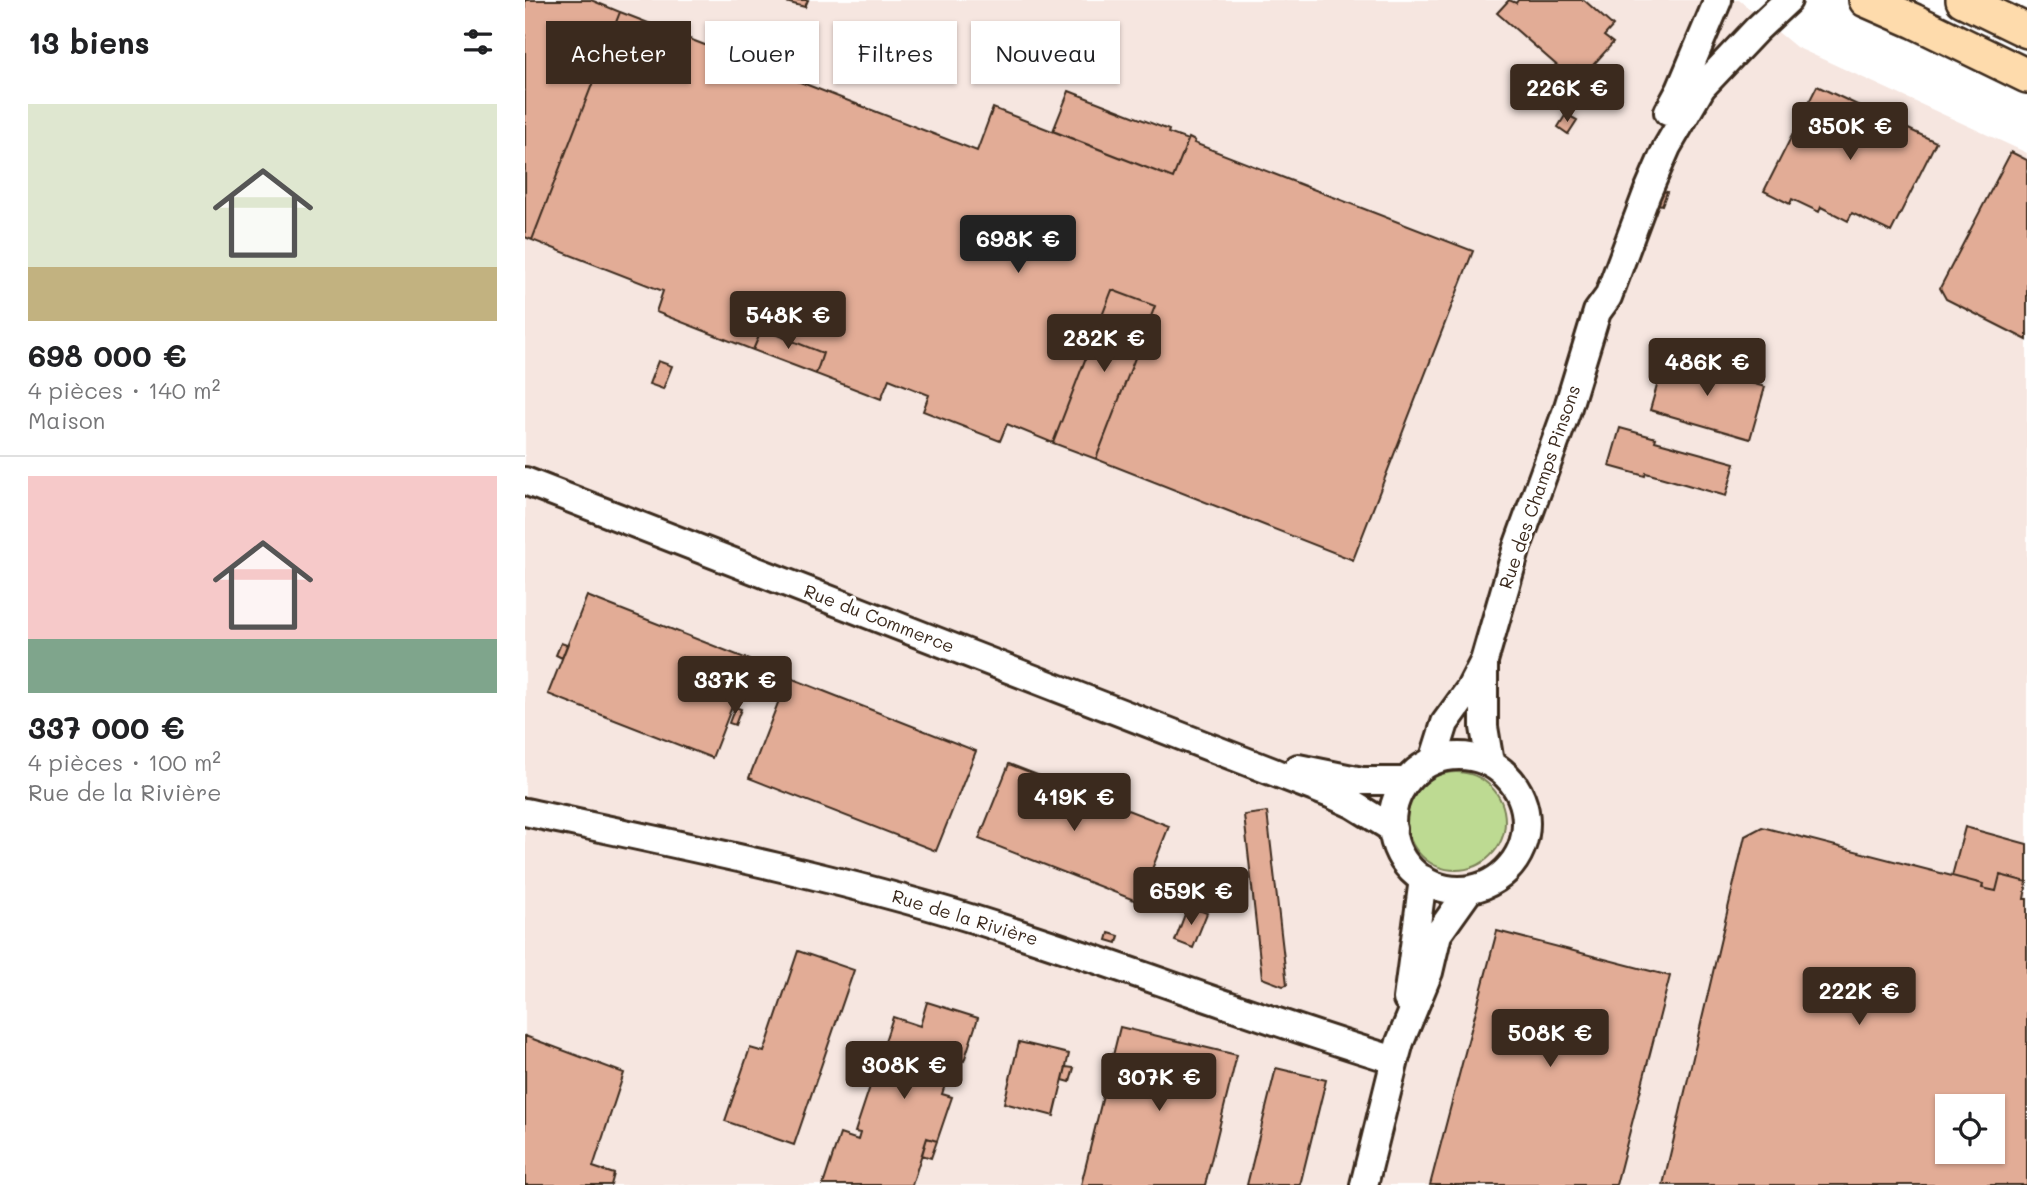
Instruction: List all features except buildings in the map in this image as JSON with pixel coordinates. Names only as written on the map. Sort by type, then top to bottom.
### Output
[{"type":"main road","points":[[1866,0],[2027,76]]},
{"type":"main road","points":[[1963,0],[2027,32]]},
{"type":"street","name":"Rue des Champs Pinsons","points":[[1597,313],[1595,293],[1626,200],[1651,144],[1680,90],[1718,0]]},
{"type":"street","name":"Rue des Champs Pinsons","points":[[1433,761],[1445,723],[1469,690],[1484,661],[1517,547],[1568,407],[1597,313],[1608,296],[1667,147],[1702,87],[1788,0]]},
{"type":"street","name":"Rue du Commerce","points":[[525,481],[1330,794],[1354,805],[1392,829]]},
{"type":"street","name":"Rue des Champs Pinsons","points":[[1484,661],[1483,727],[1490,763]]},
{"type":"street","points":[[1463,756],[1490,763],[1507,776],[1518,791],[1526,816],[1524,838],[1515,860],[1493,880],[1470,889],[1446,888],[1423,879],[1403,859],[1395,844],[1392,829],[1394,806],[1399,793],[1419,769],[1433,761],[1463,756]]},
{"type":"street","name":"Rue du Commerce","points":[[1232,757],[1362,781],[1407,781]]},
{"type":"street","name":"Rue de la Rivière","points":[[525,812],[879,892],[1398,1051]]},
{"type":"street","points":[[1364,1185],[1398,1051],[1423,879]]},
{"type":"street","points":[[1398,1051],[1429,972],[1438,934],[1470,889]]},
{"type":"shaded area","points":[[525,0],[1739,0],[1796,47],[2027,153],[2027,1185],[525,1185]]},
{"type":"green space","points":[[1456,772],[1475,776],[1491,786],[1501,802],[1505,821],[1501,840],[1491,856],[1475,866],[1456,870],[1437,866],[1421,856],[1411,840],[1407,821],[1411,802],[1421,786],[1437,776]]}]
